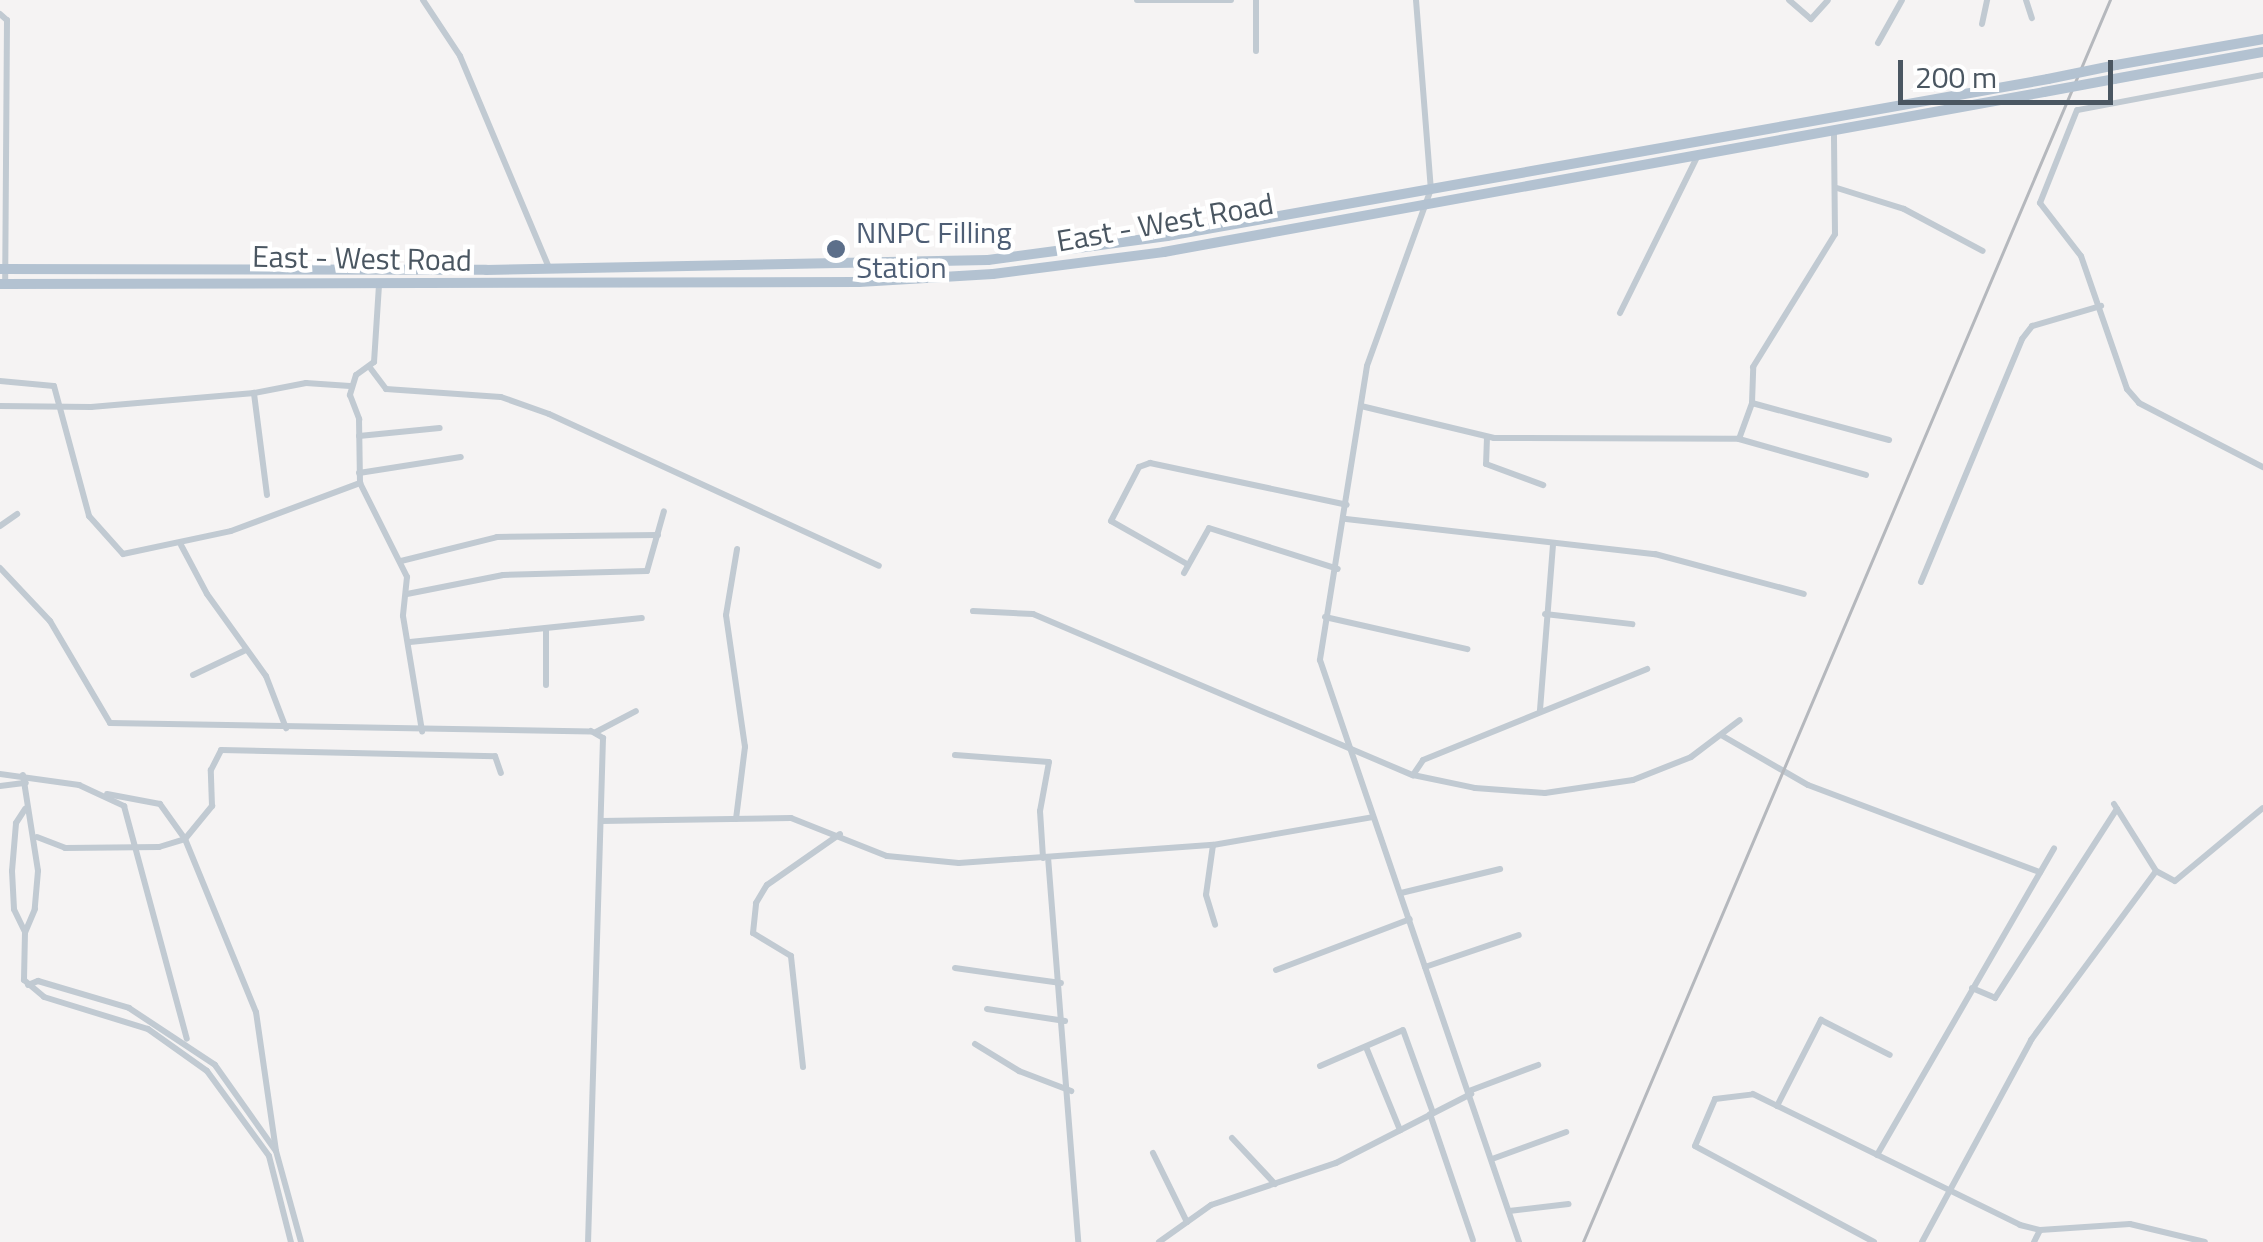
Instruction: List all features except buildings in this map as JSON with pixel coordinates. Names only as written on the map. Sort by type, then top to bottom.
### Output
[{"type":"main road","name":"East - West Road","points":[[3,269],[550,270],[988,260],[1431,190],[2263,39]]},
{"type":"main road","name":"East - West Road","points":[[3,284],[859,282],[994,274],[1164,252],[2263,52]]},
{"type":"street","points":[[423,0],[460,56],[550,270]]},
{"type":"street","points":[[1137,0],[1231,0]]},
{"type":"street","points":[[1256,0],[1256,51]]},
{"type":"street","points":[[1416,0],[1431,190],[1366,366],[1346,518],[1320,660],[1518,1242]]},
{"type":"street","points":[[1789,0],[1811,19],[1828,0]]},
{"type":"street","points":[[1878,43],[1902,0]]},
{"type":"street","points":[[1982,24],[1988,0]]},
{"type":"street","points":[[2026,0],[2032,18]]},
{"type":"street","points":[[0,14],[6,20],[3,284]]},
{"type":"street","points":[[2263,75],[2077,110],[2071,116],[2040,203],[2081,256],[2120,371],[2139,403],[2263,467]]},
{"type":"street","points":[[1739,439],[1752,403],[1753,367],[1835,234],[1834,128]]},
{"type":"street","points":[[1620,313],[1700,152]]},
{"type":"street","points":[[1837,188],[1904,209],[1983,251]]},
{"type":"street","points":[[380,284],[371,370],[386,389],[501,396],[549,414],[879,566]]},
{"type":"street","points":[[1922,582],[2022,339],[2032,326],[2101,306]]},
{"type":"street","points":[[0,406],[62,407],[254,394],[266,386],[350,386],[371,370]]},
{"type":"street","points":[[0,381],[48,381],[62,407],[98,532],[128,555],[167,540],[181,545],[266,676],[286,728]]},
{"type":"street","points":[[350,386],[359,436],[360,483],[402,561],[422,731]]},
{"type":"street","points":[[254,394],[267,496]]},
{"type":"street","points":[[1752,403],[1889,440]]},
{"type":"street","points":[[1361,406],[1487,437],[1739,439],[1866,476]]},
{"type":"street","points":[[359,436],[440,428]]},
{"type":"street","points":[[1487,437],[1487,465],[1543,485]]},
{"type":"street","points":[[359,473],[461,457]]},
{"type":"street","points":[[1188,564],[1115,529],[1111,521],[1139,467],[1150,463],[1347,505]]},
{"type":"street","points":[[181,545],[360,483]]},
{"type":"street","points":[[407,594],[503,574],[646,571],[664,511]]},
{"type":"street","points":[[0,526],[17,514]]},
{"type":"street","points":[[1346,518],[1485,531],[1553,545],[1654,554],[1804,594]]},
{"type":"street","points":[[1184,573],[1209,528],[1338,569]]},
{"type":"street","points":[[402,561],[497,537],[658,535]]},
{"type":"street","points":[[1540,710],[1544,614],[1553,545]]},
{"type":"street","points":[[736,819],[745,747],[726,615],[737,549]]},
{"type":"street","points":[[0,568],[50,620],[110,724],[595,732],[636,712]]},
{"type":"street","points":[[973,611],[1033,614],[1413,774],[1522,793],[1573,790],[1674,766],[1740,720]]},
{"type":"street","points":[[1544,614],[1632,624]]},
{"type":"street","points":[[1325,617],[1467,649]]},
{"type":"street","points":[[410,642],[642,618]]},
{"type":"street","points":[[546,628],[546,685]]},
{"type":"street","points":[[193,675],[246,650]]},
{"type":"street","points":[[1413,774],[1423,760],[1647,668]]},
{"type":"street","points":[[588,1242],[605,747],[595,732]]},
{"type":"street","points":[[1720,735],[1808,785],[2040,872]]},
{"type":"street","points":[[36,836],[65,848],[138,848],[184,839],[209,814],[210,770],[221,750],[494,756],[502,772]]},
{"type":"street","points":[[954,755],[1049,762],[1040,811],[1065,1021],[1078,1242]]},
{"type":"street","points":[[0,774],[160,804],[184,839],[256,1012],[276,1151],[301,1242]]},
{"type":"street","points":[[25,932],[38,896],[36,836],[25,809],[23,786],[27,777]]},
{"type":"street","points":[[0,786],[23,786]]},
{"type":"street","points":[[107,794],[124,806],[138,848],[160,956],[188,1041]]},
{"type":"street","points":[[1972,988],[1996,998],[2115,807],[2165,880],[2185,876],[2263,808]]},
{"type":"street","points":[[25,809],[16,823],[12,871],[14,909],[25,932],[28,985]]},
{"type":"street","points":[[601,820],[791,818],[910,860],[1046,857],[1213,845],[1373,817]]},
{"type":"street","points":[[803,1068],[791,956],[753,933],[756,903],[767,885],[841,834]]},
{"type":"street","points":[[1213,845],[1206,895],[1215,924]]},
{"type":"street","points":[[1877,1155],[2054,848]]},
{"type":"street","points":[[1400,893],[1500,869]]},
{"type":"street","points":[[1922,1242],[2031,1040],[2156,871]]},
{"type":"street","points":[[1276,970],[1410,919]]},
{"type":"street","points":[[1425,967],[1519,935]]},
{"type":"street","points":[[955,968],[1024,982],[1061,982]]},
{"type":"street","points":[[28,985],[38,981],[111,1001],[188,1041],[237,1090],[276,1151]]},
{"type":"street","points":[[28,985],[44,996],[136,1023],[208,1071],[268,1156],[291,1242]]},
{"type":"street","points":[[987,1010],[1065,1021]]},
{"type":"street","points":[[1777,1106],[1820,1020],[1890,1055]]},
{"type":"street","points":[[1320,1066],[1398,1030],[1406,1032],[1474,1240]]},
{"type":"street","points":[[974,1044],[1019,1072],[1070,1091]]},
{"type":"street","points":[[1366,1047],[1400,1130]]},
{"type":"street","points":[[1160,1242],[1233,1196],[1275,1184],[1400,1130],[1470,1093],[1538,1066]]},
{"type":"street","points":[[1874,1242],[1695,1146],[1721,1094],[1753,1094],[1948,1190],[2040,1230],[2130,1224],[2206,1242]]},
{"type":"street","points":[[1492,1160],[1566,1132]]},
{"type":"street","points":[[1232,1138],[1275,1184]]},
{"type":"street","points":[[1153,1154],[1187,1222]]},
{"type":"street","points":[[1509,1212],[1569,1204]]},
{"type":"street","points":[[2034,1242],[2040,1230]]},
{"type":"railway","points":[[1583,1242],[2110,0]]},
{"type":"place","name":"NNPC Filling Station","points":[[836,249]]}]
